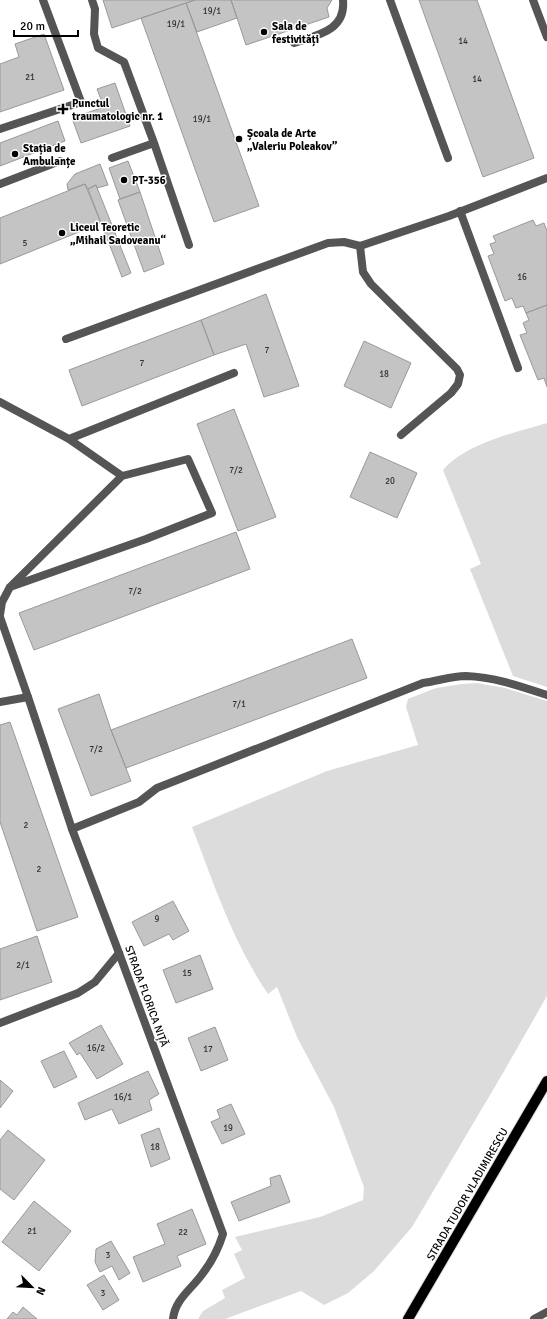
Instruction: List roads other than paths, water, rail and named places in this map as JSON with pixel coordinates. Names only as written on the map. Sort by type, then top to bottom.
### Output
[{"type":"main road","name":"STRADA TUDOR VLADIMIRESCU","points":[[408,1319],[547,1081]]},
{"type":"street","points":[[0,129],[81,102],[42,0]]},
{"type":"street","points":[[92,0],[95,9],[94,34],[98,48],[124,62],[189,245]]},
{"type":"street","points":[[294,43],[327,32],[337,25],[343,13],[343,0]]},
{"type":"street","points":[[390,0],[448,158]]},
{"type":"street","points":[[533,0],[547,37]]},
{"type":"street","points":[[112,158],[154,143]]},
{"type":"street","points":[[0,184],[60,162]]},
{"type":"street","points":[[66,339],[328,243],[344,242],[360,246],[460,211],[547,178]]},
{"type":"street","points":[[460,211],[518,368]]},
{"type":"street","points":[[360,246],[363,272],[371,284],[458,369],[460,375],[458,384],[451,393],[401,435]]},
{"type":"street","points":[[69,439],[234,373]]},
{"type":"street","points":[[0,402],[69,439],[122,476]]},
{"type":"street","points":[[0,616],[2,602],[10,587],[122,476],[188,460],[212,513],[146,539],[10,587]]},
{"type":"street","name":"STRADA FLORICA NIȚĂ","points":[[0,616],[72,829],[223,1234],[218,1251],[202,1274],[184,1293],[174,1311],[172,1319]]},
{"type":"street","points":[[72,829],[139,802],[157,788],[423,683],[464,676],[501,680],[547,695]]},
{"type":"street","points":[[0,702],[28,697]]},
{"type":"street","points":[[0,1023],[78,993],[96,982],[119,953]]},
{"type":"street","points":[[534,1319],[547,1312]]},
{"type":"place","name":"Sala de festivități","points":[[264,32]]},
{"type":"place","name":"Punctul traumatologic nr. 1","points":[[63,109]]},
{"type":"place","name":"Școala de Arte „Valeriu Poleakov”","points":[[239,139]]},
{"type":"place","name":"Stația de Ambulanțe","points":[[15,154]]},
{"type":"place","name":"PT-356","points":[[124,180]]},
{"type":"place","name":"Liceul Teoretic „Mihail Sadoveanu“","points":[[62,233]]}]
